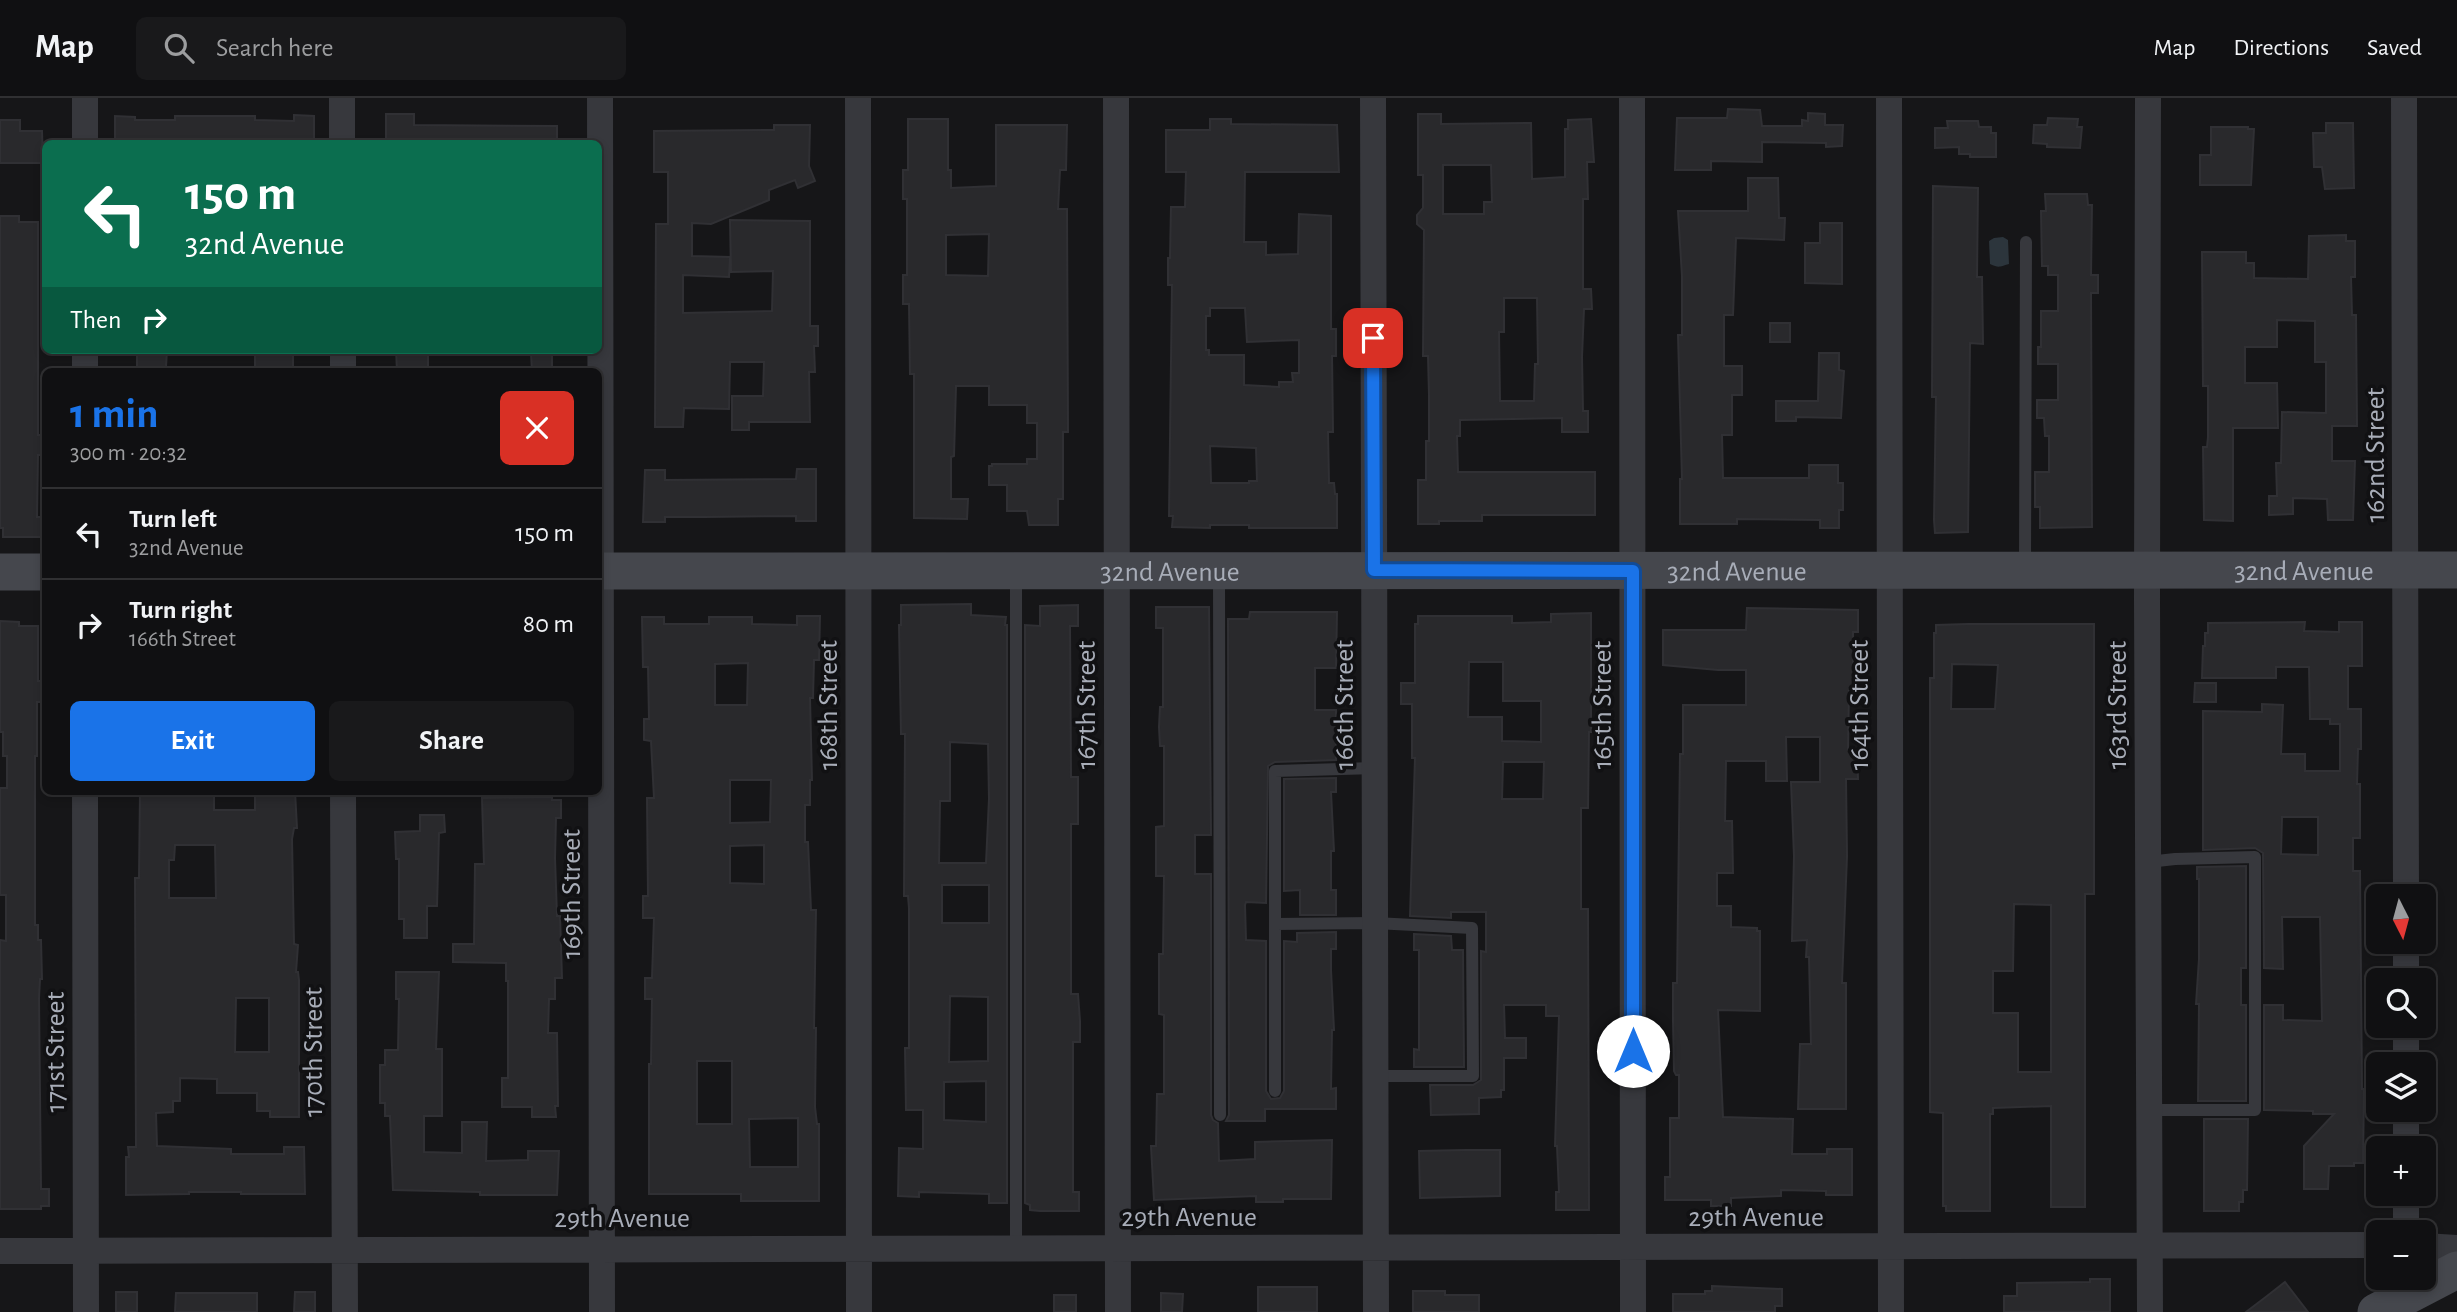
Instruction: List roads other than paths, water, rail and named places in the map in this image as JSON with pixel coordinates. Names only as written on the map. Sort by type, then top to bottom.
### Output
[{"type":"street","points":[[85,98],[85,140]]},
{"type":"street","points":[[342,98],[342,140]]},
{"type":"street","name":"169th Street","points":[[600,98],[600,140]]},
{"type":"street","name":"168th Street","points":[[858,98],[859,1312]]},
{"type":"street","name":"167th Street","points":[[1116,98],[1118,1312]]},
{"type":"street","name":"166th Street","points":[[1373,98],[1376,1312]]},
{"type":"street","name":"165th Street","points":[[1632,98],[1633,1312]]},
{"type":"street","name":"164th Street","points":[[1889,98],[1891,1312]]},
{"type":"street","name":"163rd Street","points":[[2148,98],[2150,1312]]},
{"type":"street","name":"162nd Street","points":[[2404,98],[2406,884]]},
{"type":"street","name":"32nd Avenue","points":[[602,571],[2457,570]]},
{"type":"street","points":[[0,572],[42,572]]},
{"type":"street","name":"171st Street","points":[[85,795],[86,1312]]},
{"type":"street","name":"170th Street","points":[[343,795],[345,1312]]},
{"type":"street","name":"169th Street","points":[[600,795],[601,1312]]},
{"type":"street","name":"29th Avenue","points":[[0,1251],[2366,1245]]},
{"type":"street","points":[[2436,1247],[2457,1248]]},
{"type":"street","points":[[2376,1312],[2457,1270]]},
{"type":"street","points":[[2355,1312],[2373,1290]]},
{"type":"lane","points":[[2025,570],[2026,242]]},
{"type":"lane","points":[[1219,571],[1220,1115]]},
{"type":"lane","points":[[1016,572],[1016,1249]]},
{"type":"lane","points":[[1275,1091],[1275,771],[1374,768]]},
{"type":"lane","points":[[2148,862],[2255,857],[2255,1110],[2149,1110]]},
{"type":"lane","points":[[1275,924],[1375,923],[1472,928],[1473,1076],[1376,1076]]}]
